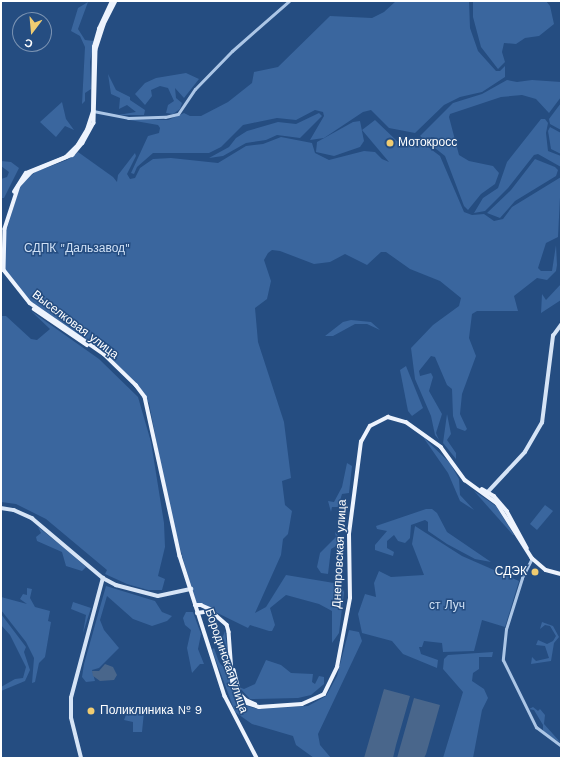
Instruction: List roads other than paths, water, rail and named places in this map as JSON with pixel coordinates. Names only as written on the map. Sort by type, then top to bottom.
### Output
[{"type":"main road","points":[[95,111],[93,53],[99,29],[112,1]]},
{"type":"main road","points":[[95,111],[96,50],[104,25],[116,1]]},
{"type":"main road","name":"Выселковая улица","points":[[95,111],[88,127],[75,149],[58,160],[30,170],[18,182],[3,231],[2,271],[33,308],[102,356],[140,392],[151,425],[172,532],[190,590]]},
{"type":"main road","points":[[561,325],[553,336],[542,423],[525,452],[487,493],[505,514],[532,558],[547,571],[561,574]]},
{"type":"main road","name":"Днепровская улица","points":[[195,605],[204,606],[222,618],[230,627],[236,684],[242,698],[259,705],[312,700],[326,689],[341,642],[350,588],[347,544],[353,486],[360,442],[369,425],[387,415],[409,421],[441,444],[467,479],[487,493]]},
{"type":"main road","name":"Днепровская улица","points":[[197,612],[211,611],[222,618],[229,630],[233,686],[241,700],[259,707],[312,702],[328,690],[343,641],[351,588],[348,544],[350,517],[358,460],[366,430],[384,417],[395,417],[406,422],[436,443],[465,480],[487,493]]},
{"type":"main road","points":[[1,508],[14,510],[32,518],[103,578],[126,588],[158,596],[190,590]]},
{"type":"main road","points":[[81,758],[71,718],[71,698],[103,578]]},
{"type":"main road","name":"Бородинская улица","points":[[190,590],[229,708],[256,758]]},
{"type":"street","points":[[95,111],[128,118],[165,117],[178,114],[195,89],[232,51],[289,1]]},
{"type":"street","points":[[532,558],[522,578],[506,629],[503,660],[536,727],[561,746]]},
{"type":"place","name":"Мотокросс","points":[[390,143]]},
{"type":"place","name":"СДЭК","points":[[535,572]]},
{"type":"place","name":"Поликлиника № 9","points":[[91,711]]},
{"type":"park label","name":"СДПК \"Дальзавод\"","points":[[77,249]]},
{"type":"park label","name":"ст Луч","points":[[447,606]]}]
